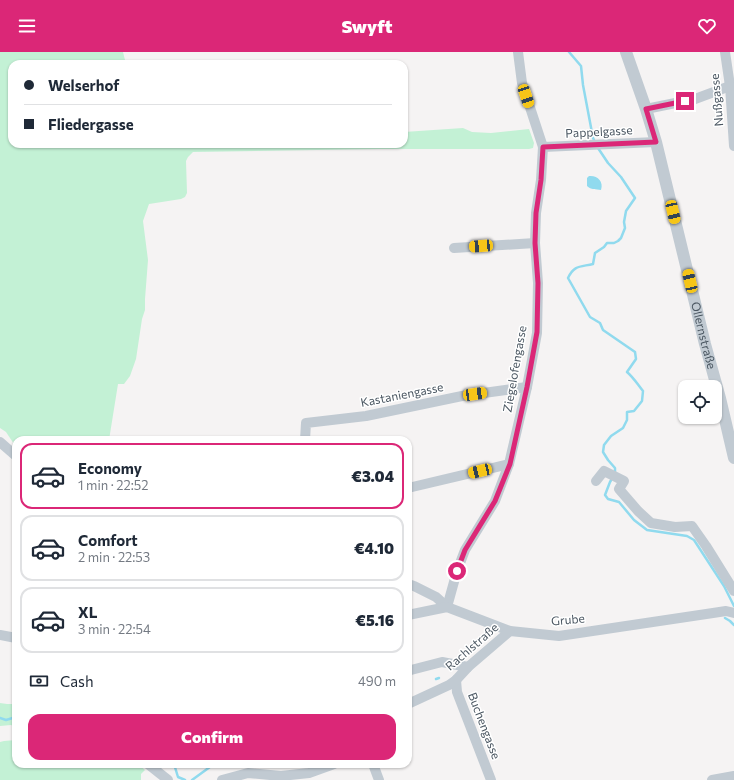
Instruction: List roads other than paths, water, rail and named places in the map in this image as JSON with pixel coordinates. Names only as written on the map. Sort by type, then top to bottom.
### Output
[{"type":"street","name":"Ziegelofengasse","points":[[447,607],[457,571],[465,550],[495,501],[510,464],[527,387],[537,332],[538,283],[535,243],[536,213],[541,180],[543,147],[522,83],[518,52]]},
{"type":"street","name":"Ollernstraße","points":[[626,52],[656,142],[704,344],[720,398],[734,458]]},
{"type":"street","name":"Nußgasse","points":[[725,52],[730,86],[734,146]]},
{"type":"street","points":[[646,109],[695,99],[730,86]]},
{"type":"street","name":"Pappelgasse","points":[[543,147],[656,142]]},
{"type":"street","points":[[454,248],[535,243]]},
{"type":"street","name":"Kastaniengasse","points":[[305,436],[306,423],[366,416],[462,396],[527,387]]},
{"type":"street","points":[[0,442],[12,452]]},
{"type":"street","points":[[412,487],[510,464]]},
{"type":"street","points":[[596,481],[604,471],[624,481],[619,489],[638,511],[651,523],[675,527],[692,526],[734,591]]},
{"type":"street","name":"Grube","points":[[412,585],[436,597],[447,607],[510,631],[559,636],[730,612]]},
{"type":"street","points":[[412,614],[447,607]]},
{"type":"street","name":"Rachlstraße","points":[[412,702],[449,685],[456,680],[468,667],[510,631]]},
{"type":"street","points":[[0,635],[12,637]]},
{"type":"street","points":[[412,670],[442,662],[468,667]]},
{"type":"street","name":"Buchengasse","points":[[456,680],[457,692],[490,780]]},
{"type":"street","points":[[153,768],[168,780]]},
{"type":"street","points":[[222,780],[248,773],[281,778],[309,773],[323,768]]},
{"type":"street","points":[[374,768],[379,780]]},
{"type":"street","points":[[712,780],[734,776]]},
{"type":"water","points":[[589,176],[595,176],[601,181],[601,190],[592,189],[587,186],[587,178]]},
{"type":"waterway","points":[[569,52],[581,66],[583,85],[595,142]]},
{"type":"waterway","points":[[598,148],[608,163],[621,177],[635,198],[626,211],[624,222],[625,228],[621,238],[614,243],[607,243],[595,253],[593,264],[581,266],[575,269],[568,278],[590,317],[600,323],[603,330],[635,352],[636,359],[627,372],[643,391],[642,401],[634,411],[627,412],[627,420],[623,428],[611,436],[604,445],[603,452],[615,468],[615,473]]},
{"type":"waterway","points":[[613,477],[605,495],[608,499],[619,502],[634,520],[647,530],[687,536],[694,540],[724,586],[734,606]]},
{"type":"waterway","points":[[725,618],[734,625]]},
{"type":"waterway","points":[[0,718],[6,720],[12,718]]},
{"type":"waterway","points":[[175,768],[178,777],[185,780]]},
{"type":"waterway","points":[[192,780],[208,768]]}]
